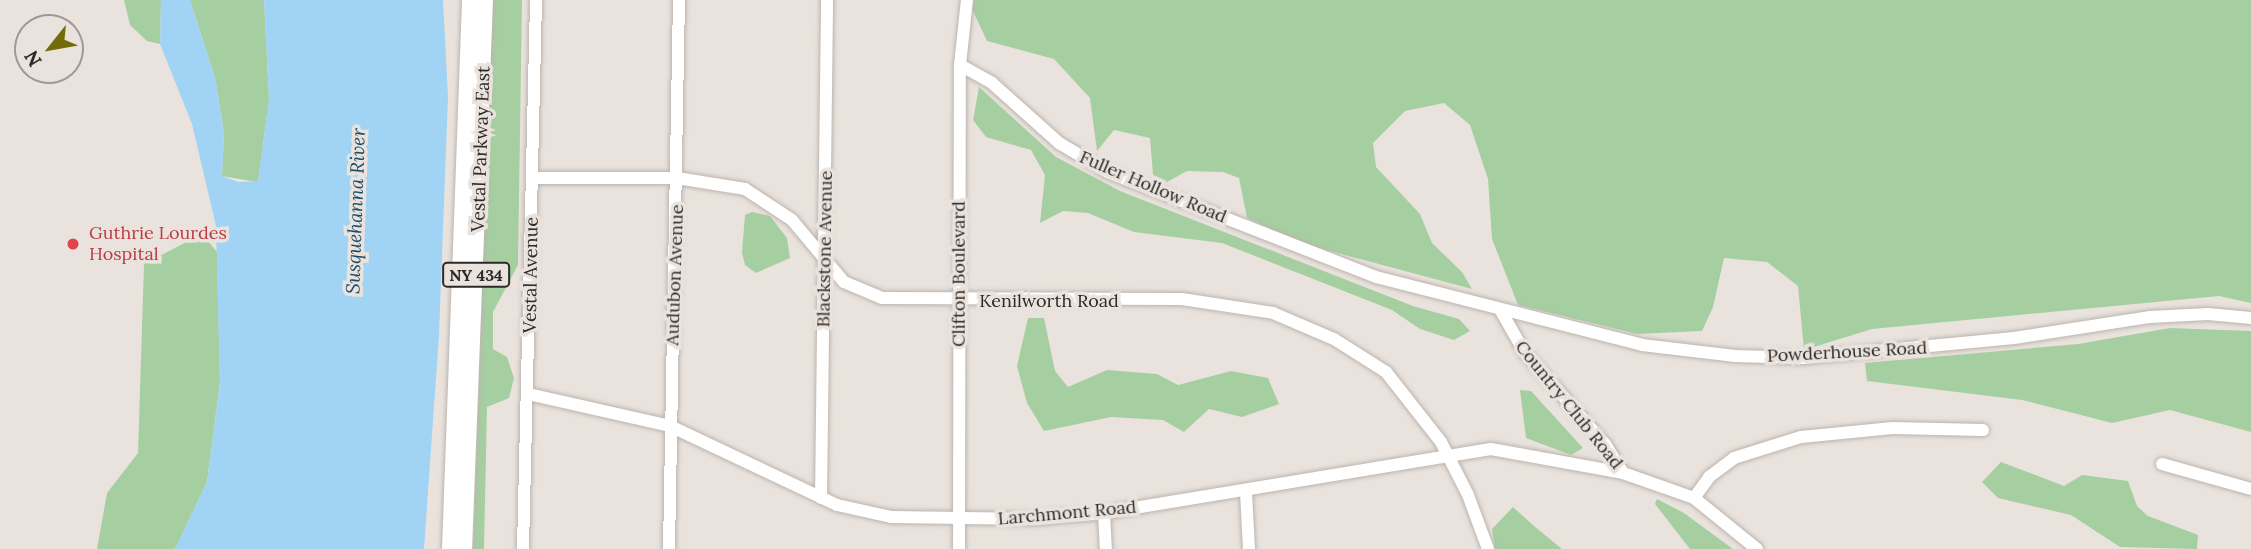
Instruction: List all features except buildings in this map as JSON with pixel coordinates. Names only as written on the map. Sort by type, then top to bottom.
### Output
[{"type":"main road","name":"Vestal Parkway East","points":[[450,549],[470,0]]},
{"type":"main road","name":"Vestal Parkway East","points":[[464,549],[485,0]]},
{"type":"street","name":"Vestal Avenue","points":[[523,549],[536,0]]},
{"type":"street","name":"Audubon Avenue","points":[[669,549],[679,0]]},
{"type":"street","name":"Blackstone Avenue","points":[[821,498],[827,0]]},
{"type":"street","name":"Clifton Boulevard","points":[[959,549],[960,65],[967,0]]},
{"type":"street","name":"Fuller Hollow Road","points":[[960,65],[1001,90],[1059,144],[1108,172],[1367,273]]},
{"type":"street","name":"Kenilworth Road","points":[[533,178],[677,178],[724,183],[755,193],[792,220],[844,282],[871,295],[959,301],[1182,299],[1273,313],[1344,344],[1386,372],[1449,456],[1484,530],[1488,549]]},
{"type":"street","name":"Powderhouse Road","points":[[1367,273],[1501,311],[1642,345],[1777,358],[2001,340],[2150,317],[2208,314],[2251,318]]},
{"type":"street","name":"Country Club Road","points":[[1501,311],[1525,353],[1605,444],[1623,473],[1694,498],[1757,549]]},
{"type":"street","name":"Larchmont Road","points":[[528,394],[670,426],[821,498],[873,515],[958,520],[1104,513],[1247,492],[1449,456],[1508,450],[1623,473]]},
{"type":"street","points":[[1694,498],[1709,477],[1734,458],[1801,437],[1893,428],[1983,430]]},
{"type":"street","points":[[2162,464],[2251,489]]},
{"type":"street","points":[[1247,492],[1249,549]]},
{"type":"street","points":[[1104,513],[1106,549]]},
{"type":"green space","points":[[124,0],[161,0],[160,44],[147,41],[130,25]]},
{"type":"green space","points":[[190,0],[264,0],[269,100],[258,182],[222,176],[224,132],[215,78]]},
{"type":"green space","points":[[492,0],[522,0],[518,265],[493,312],[493,349],[507,357],[514,378],[509,398],[487,407],[484,549],[473,549]]},
{"type":"green space","points":[[974,0],[2251,0],[2251,303],[2219,296],[1872,329],[1804,350],[1798,286],[1767,262],[1724,258],[1713,307],[1702,331],[1637,334],[1518,305],[1492,239],[1488,179],[1470,125],[1444,103],[1405,111],[1373,143],[1376,167],[1420,214],[1432,243],[1462,272],[1472,289],[1304,244],[1247,218],[1239,178],[1223,172],[1187,171],[1167,182],[1153,175],[1150,138],[1114,130],[1097,151],[1090,98],[1054,59],[987,41],[972,9]]},
{"type":"green space","points":[[979,87],[1056,157],[1120,191],[1413,306],[1459,319],[1470,331],[1454,340],[1420,329],[1392,310],[1222,243],[1134,232],[1088,213],[1063,211],[1040,223],[1045,175],[1031,150],[986,137],[973,120]]},
{"type":"green space","points":[[752,212],[770,216],[787,238],[790,258],[756,273],[745,265],[742,253],[745,215]]},
{"type":"green space","points":[[202,234],[217,252],[220,382],[207,482],[175,549],[97,549],[107,493],[138,453],[144,264]]},
{"type":"green space","points":[[1028,318],[1044,318],[1055,371],[1068,387],[1107,370],[1157,374],[1178,385],[1231,371],[1268,378],[1279,404],[1242,417],[1209,409],[1184,432],[1163,420],[1111,417],[1044,431],[1027,403],[1017,366]]},
{"type":"green space","points":[[2170,328],[2251,331],[2251,432],[2170,410],[2112,423],[2022,400],[1867,381],[1865,363],[2078,344]]},
{"type":"green space","points":[[1520,390],[1531,391],[1583,448],[1571,455],[1526,438]]},
{"type":"green space","points":[[2001,462],[2064,486],[2082,475],[2128,481],[2137,506],[2148,516],[2198,535],[2197,549],[2120,547],[2071,515],[1998,498],[1982,482]]},
{"type":"green space","points":[[1657,499],[1684,513],[1733,549],[1690,549],[1655,504]]},
{"type":"green space","points":[[1513,507],[1562,549],[1495,549],[1492,529]]},
{"type":"water","name":"Susquehanna River","points":[[161,0],[190,0],[215,78],[224,132],[222,176],[238,182],[258,181],[269,100],[264,0],[443,0],[448,97],[439,335],[424,549],[175,549],[207,482],[220,383],[216,226],[192,124],[160,44]]},
{"type":"place","name":"Guthrie Lourdes Hospital","points":[[73,244]]}]
